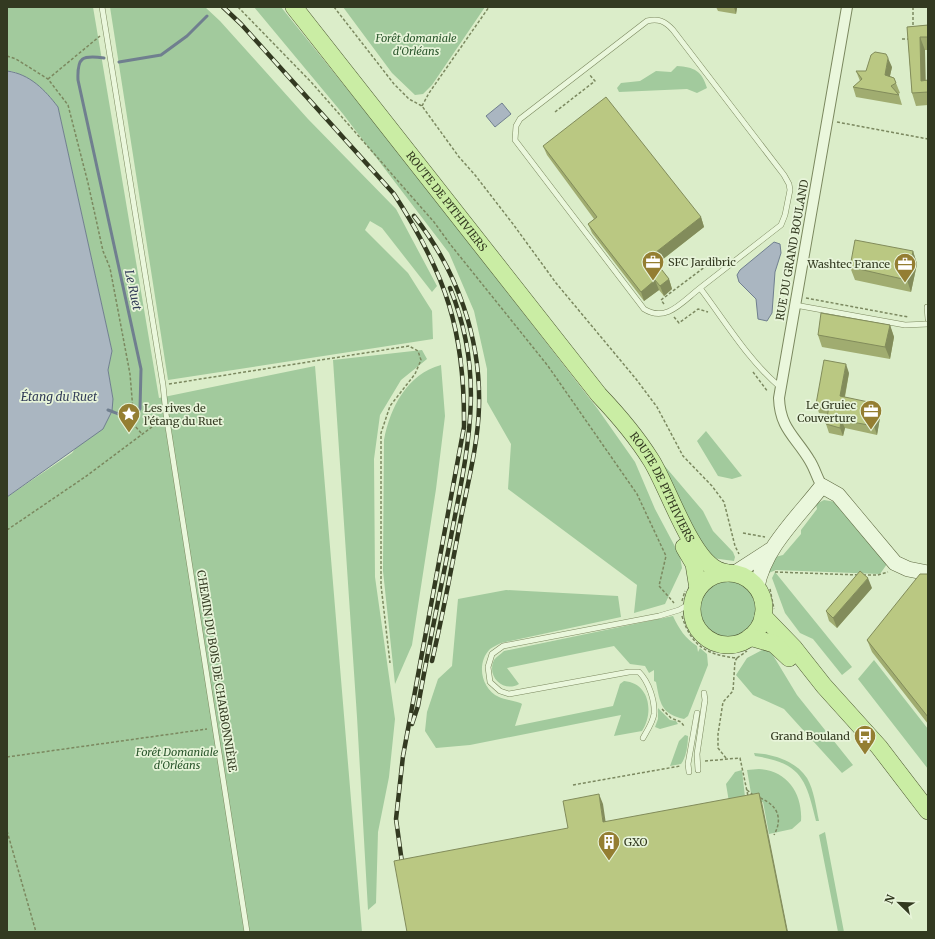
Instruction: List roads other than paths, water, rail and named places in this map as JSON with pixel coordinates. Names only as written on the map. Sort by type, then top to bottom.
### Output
[{"type":"main road","name":"ROUTE DE PITHIVIERS","points":[[294,7],[599,395],[619,416],[652,461],[679,518],[703,558],[716,570],[731,573]]},
{"type":"main road","name":"ROUTE DE PITHIVIERS","points":[[599,395],[643,464],[670,523],[694,564],[690,600]]},
{"type":"main road","points":[[731,573],[748,578],[757,588],[763,601],[763,616],[756,631],[750,637],[738,643],[722,644],[708,638],[695,622],[690,600],[711,577],[731,573]]},
{"type":"main road","points":[[763,616],[789,643],[824,686],[879,747],[894,769],[928,811]]},
{"type":"main road","points":[[750,637],[764,640],[779,647],[830,708],[873,752],[894,769]]},
{"type":"street","name":"RUE DU GRAND BOULAND","points":[[822,486],[811,462],[781,417],[778,398],[847,7]]},
{"type":"street","points":[[731,573],[772,543],[822,486],[838,495],[895,563],[908,570],[928,573]]},
{"type":"street","points":[[757,588],[762,569],[772,543]]},
{"type":"lane","name":"CHEMIN DU BOIS DE CHARBONNIÈRE","points":[[102,7],[163,385],[166,414],[247,932]]},
{"type":"lane","points":[[661,20],[668,24],[787,179],[790,190],[785,215],[781,225],[700,288],[665,314],[654,314],[640,306],[515,140],[516,126],[520,120],[647,21],[661,20]]},
{"type":"lane","points":[[700,288],[768,377],[780,387]]},
{"type":"lane","points":[[795,301],[905,325],[928,324]]},
{"type":"lane","points":[[927,307],[928,319]]},
{"type":"lane","points":[[642,738],[654,715],[649,688],[645,678],[639,672],[629,672],[509,694],[500,692],[490,682],[488,667],[492,654],[503,646],[659,616],[690,600]]},
{"type":"lane","points":[[698,770],[697,763],[705,700],[704,693]]},
{"type":"lane","points":[[689,772],[688,764],[697,713]]},
{"type":"water","name":"Étang du Ruet","points":[[7,71],[30,79],[48,95],[58,107],[112,351],[108,370],[113,399],[112,411],[103,429],[7,497]]},
{"type":"water","points":[[502,103],[511,114],[495,127],[486,116]]},
{"type":"water","points":[[774,242],[780,244],[781,253],[775,272],[772,313],[767,321],[758,319],[756,299],[739,282],[737,275],[740,270]]},
{"type":"waterway","name":"Le Ruet","points":[[119,62],[161,55],[187,36],[207,16]]},
{"type":"waterway","name":"Le Ruet","points":[[104,58],[91,57],[82,59],[79,66],[78,80],[141,369],[140,409],[136,413],[129,416],[108,410]]},
{"type":"railway","points":[[223,7],[241,24],[394,194],[427,251],[449,304],[456,332],[461,361],[464,427],[403,756],[396,819],[403,870]]},
{"type":"railway","points":[[414,216],[443,259],[454,282],[471,330],[479,381],[479,407],[475,449],[432,661]]},
{"type":"railway","points":[[412,724],[418,706],[456,509],[467,445],[470,415],[471,384],[468,353],[461,321],[450,288]]},
{"type":"place","name":"SFC Jardibric","points":[[653,282]]},
{"type":"place","name":"Washtec France","points":[[905,284]]},
{"type":"place","name":"Le Gruiec Couverture","points":[[871,430]]},
{"type":"place","name":"Les rives de l’étang du Ruet","points":[[129,434]]},
{"type":"place","name":"Grand Bouland","points":[[865,756]]},
{"type":"place","name":"GXO","points":[[609,862]]},
{"type":"park label","name":"Forêt domaniale d'Orléans","points":[[416,44]]},
{"type":"park label","name":"Forêt Domaniale d'Orléans","points":[[177,758]]}]
